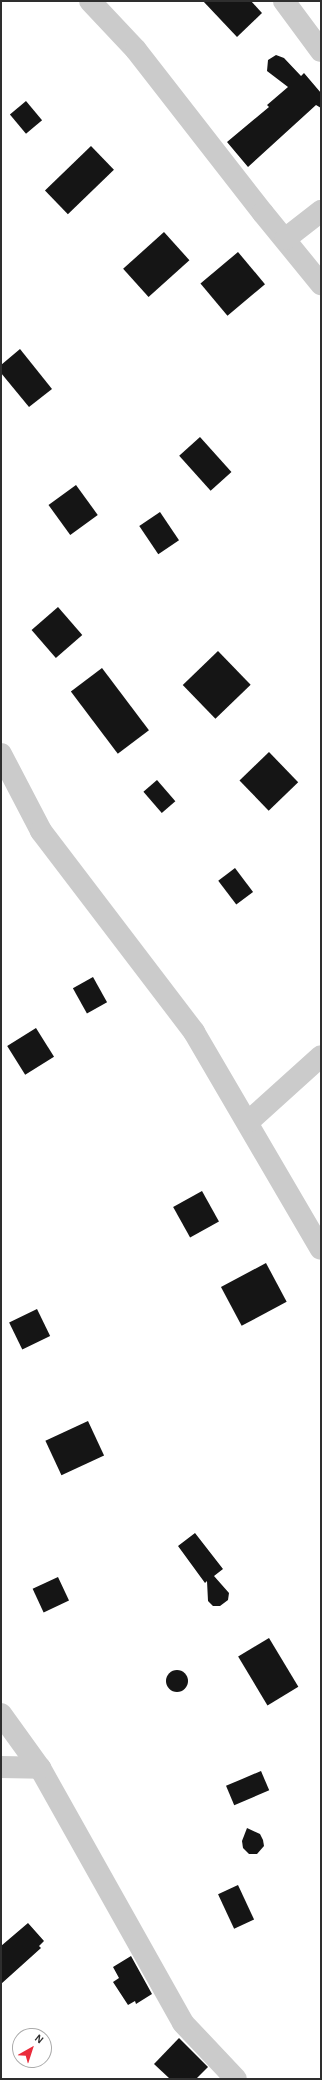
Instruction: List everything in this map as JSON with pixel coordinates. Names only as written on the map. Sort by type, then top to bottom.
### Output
[{"type":"street","points":[[90,1],[136,50],[321,284]]},
{"type":"street","points":[[284,1],[321,51]]},
{"type":"street","points":[[285,239],[321,211]]},
{"type":"street","points":[[1,754],[41,831],[194,1032],[321,1249]]},
{"type":"street","points":[[248,1122],[321,1056]]},
{"type":"street","points":[[1,1714],[40,1768],[183,2023],[236,2079]]},
{"type":"street","points":[[1,1767],[40,1768]]},
{"type":"building","points":[[203,1],[251,1],[262,13],[237,37]]},
{"type":"building","points":[[276,55],[284,58],[301,76],[304,73],[321,93],[321,108],[316,105],[248,167],[227,142],[269,107],[267,105],[288,87],[267,71],[268,60]]},
{"type":"building","points":[[26,101],[42,120],[26,134],[10,114]]},
{"type":"building","points":[[91,146],[114,170],[68,214],[45,190]]},
{"type":"building","points":[[164,232],[189,260],[149,297],[123,269]]},
{"type":"building","points":[[238,252],[265,284],[227,316],[200,283]]},
{"type":"building","points":[[20,349],[52,389],[29,407],[1,373],[1,365]]},
{"type":"building","points":[[200,437],[231,472],[211,491],[179,456]]},
{"type":"building","points":[[76,485],[98,515],[70,535],[48,505]]},
{"type":"building","points":[[160,512],[179,540],[158,554],[139,526]]},
{"type":"building","points":[[58,607],[82,635],[56,658],[32,630]]},
{"type":"building","points":[[218,651],[251,685],[215,719],[183,685]]},
{"type":"building","points":[[102,668],[149,730],[118,754],[71,691]]},
{"type":"building","points":[[269,752],[298,782],[269,811],[240,780]]},
{"type":"building","points":[[157,780],[175,801],[162,813],[143,792]]},
{"type":"building","points":[[235,868],[253,892],[236,905],[218,881]]},
{"type":"building","points":[[93,977],[107,1002],[87,1014],[73,988]]},
{"type":"building","points":[[36,1028],[54,1057],[25,1075],[7,1046]]},
{"type":"building","points":[[202,1191],[219,1222],[190,1238],[173,1207]]},
{"type":"building","points":[[266,1263],[287,1302],[242,1326],[221,1287]]},
{"type":"building","points":[[37,1309],[50,1336],[22,1350],[9,1323]]},
{"type":"building","points":[[88,1421],[104,1455],[61,1475],[45,1441]]},
{"type":"building","points":[[195,1533],[223,1569],[214,1576],[229,1593],[228,1600],[220,1606],[213,1606],[208,1601],[207,1581],[205,1583],[178,1546]]},
{"type":"building","points":[[58,1577],[69,1601],[44,1612],[33,1589]]},
{"type":"building","points":[[269,1638],[298,1687],[267,1705],[238,1657]]},
{"type":"building","points":[[177,1670],[185,1673],[188,1681],[185,1689],[177,1692],[169,1689],[166,1681],[169,1673]]},
{"type":"building","points":[[261,1771],[269,1790],[234,1805],[226,1786]]},
{"type":"building","points":[[247,1828],[260,1834],[263,1840],[264,1846],[257,1854],[249,1854],[243,1848],[242,1841]]},
{"type":"building","points":[[238,1885],[254,1919],[234,1929],[218,1894]]},
{"type":"building","points":[[28,1923],[44,1941],[39,1946],[41,1948],[1,1984],[1,1946]]},
{"type":"building","points":[[131,1956],[152,1994],[136,2004],[135,2001],[128,2005],[113,1982],[119,1978],[113,1967]]},
{"type":"building","points":[[179,2038],[208,2067],[196,2079],[170,2079],[154,2064]]}]
